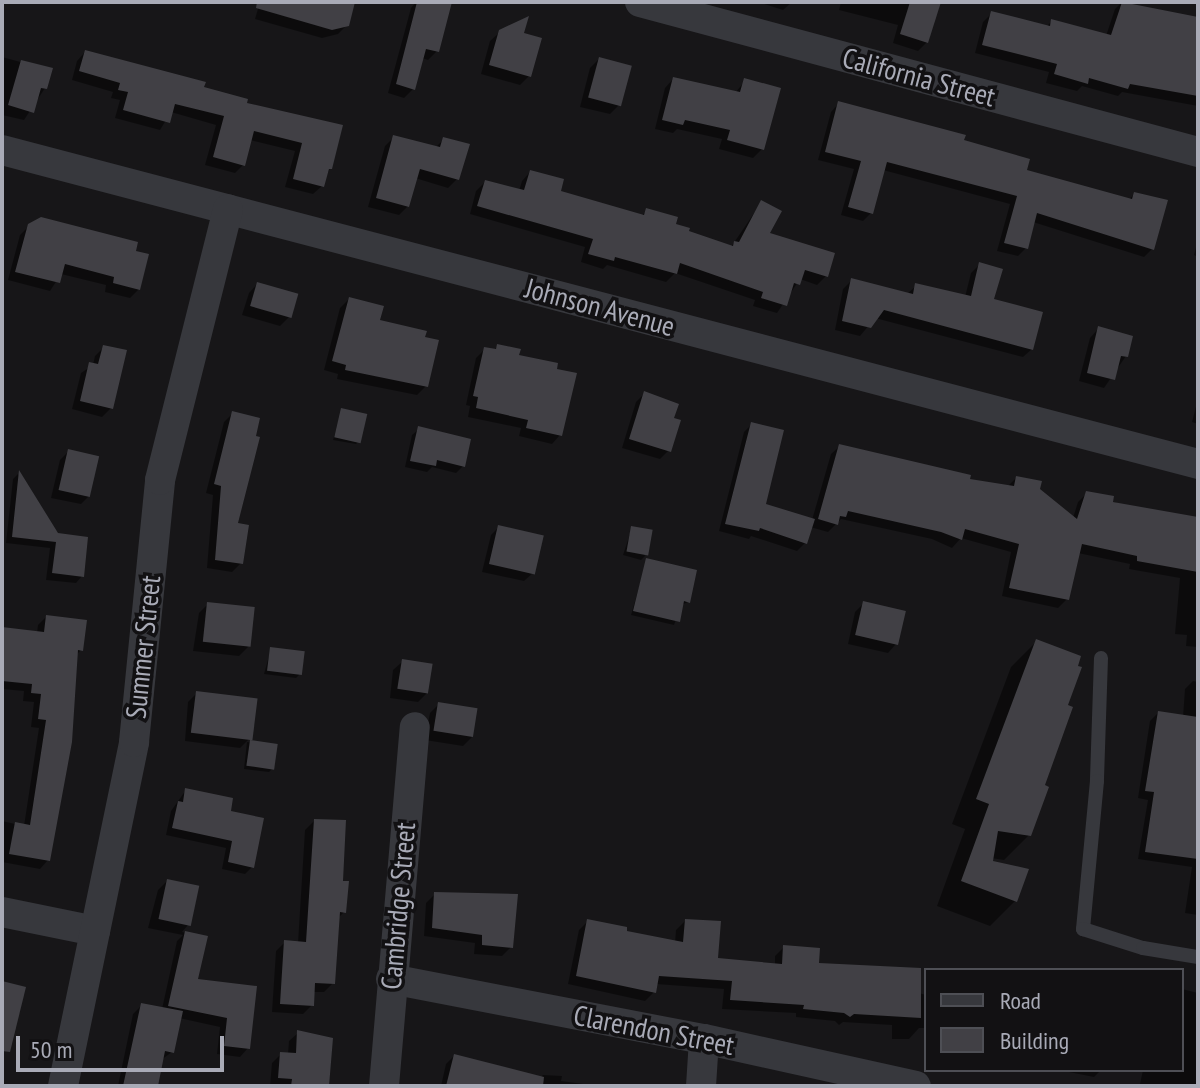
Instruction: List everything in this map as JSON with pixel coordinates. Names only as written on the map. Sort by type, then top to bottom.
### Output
[{"type":"street","name":"California Street","points":[[640,2],[1198,152]]},
{"type":"street","name":"Johnson Avenue","points":[[2,150],[1198,464]]},
{"type":"street","name":"Summer Street","points":[[63,1086],[134,742],[160,480],[228,209]]},
{"type":"street","name":"Cambridge Street","points":[[384,1086],[415,727]]},
{"type":"street","points":[[2,912],[95,931]]},
{"type":"street","name":"Clarendon Street","points":[[391,979],[704,1039],[916,1086]]},
{"type":"street","points":[[701,1086],[704,1039]]},
{"type":"lane","points":[[1101,658],[1097,781],[1083,929],[1143,948],[1198,957]]},
{"type":"building","points":[[257,2],[355,2],[349,26],[332,30],[256,8]]},
{"type":"building","points":[[417,2],[452,2],[439,52],[426,49],[415,90],[396,84]]},
{"type":"building","points":[[910,2],[941,2],[928,43],[900,34]]},
{"type":"building","points":[[1122,2],[1198,17],[1198,96],[1130,84],[1128,89],[1089,78],[1088,84],[1054,74],[1057,64],[982,45],[991,11],[1050,26],[1051,19],[1111,35]]},
{"type":"building","points":[[529,16],[524,33],[542,38],[531,77],[489,65],[499,30]]},
{"type":"building","points":[[85,50],[206,82],[204,87],[248,99],[247,103],[343,125],[324,187],[293,179],[302,143],[254,131],[245,166],[213,157],[224,116],[175,104],[170,123],[123,110],[128,92],[118,90],[120,83],[79,71]]},
{"type":"building","points":[[599,57],[632,66],[621,106],[588,98]]},
{"type":"building","points":[[21,60],[53,68],[47,89],[41,88],[34,113],[8,105]]},
{"type":"building","points":[[673,77],[740,92],[744,78],[781,88],[764,150],[727,140],[730,130],[685,120],[683,125],[662,120]]},
{"type":"building","points":[[838,101],[966,135],[964,140],[1030,159],[1027,170],[1132,199],[1134,192],[1168,200],[1154,250],[1037,213],[1028,249],[1004,243],[1017,196],[887,162],[873,214],[848,207],[861,161],[825,152]]},
{"type":"building","points":[[393,135],[440,147],[443,137],[470,144],[459,180],[420,169],[409,207],[376,198]]},
{"type":"building","points":[[530,170],[564,179],[561,191],[644,215],[646,208],[678,217],[676,224],[690,228],[689,231],[733,246],[734,241],[739,242],[761,200],[782,211],[770,233],[835,253],[828,277],[805,270],[800,285],[794,283],[787,306],[761,298],[763,292],[680,263],[677,274],[615,257],[614,261],[588,254],[593,239],[477,206],[485,180],[524,190]]},
{"type":"building","points":[[41,217],[138,242],[136,251],[149,254],[140,290],[113,283],[114,277],[65,264],[60,283],[15,272],[28,224]]},
{"type":"building","points":[[979,262],[1003,269],[994,299],[1043,312],[1033,350],[884,310],[871,328],[842,321],[851,278],[913,294],[915,283],[971,296]]},
{"type":"building","points":[[257,282],[298,294],[291,318],[250,306]]},
{"type":"building","points":[[349,297],[384,306],[380,320],[427,331],[425,337],[439,340],[428,387],[345,370],[346,365],[332,361]]},
{"type":"building","points":[[1098,326],[1133,336],[1128,357],[1121,356],[1115,380],[1087,373]]},
{"type":"building","points":[[497,344],[521,349],[519,355],[558,363],[557,369],[577,373],[562,436],[526,428],[528,420],[476,408],[478,397],[473,396],[484,347],[496,349]]},
{"type":"building","points":[[103,345],[127,350],[113,409],[80,401],[89,362],[98,364]]},
{"type":"building","points":[[644,391],[679,404],[674,418],[681,420],[671,452],[629,439]]},
{"type":"building","points":[[341,408],[367,414],[361,443],[334,437]]},
{"type":"building","points":[[232,411],[260,418],[256,436],[260,437],[238,523],[249,525],[243,564],[215,560],[221,486],[214,484]]},
{"type":"building","points":[[751,422],[784,430],[766,504],[815,519],[807,544],[760,528],[759,531],[725,524]]},
{"type":"building","points":[[418,426],[471,439],[465,467],[437,460],[436,466],[410,461]]},
{"type":"building","points":[[839,444],[971,475],[970,479],[1014,486],[1016,476],[1042,481],[1040,489],[1077,519],[1086,491],[1114,496],[1113,502],[1198,517],[1198,572],[1137,561],[1137,556],[1082,544],[1069,600],[1009,588],[1019,544],[965,529],[962,540],[941,532],[848,511],[846,517],[840,516],[838,525],[818,519]]},
{"type":"building","points":[[68,449],[99,456],[90,497],[59,490]]},
{"type":"building","points":[[19,470],[58,533],[88,537],[84,577],[52,573],[56,542],[12,537]]},
{"type":"building","points":[[498,525],[544,536],[535,575],[489,564]]},
{"type":"building","points":[[631,526],[653,530],[648,555],[626,552]]},
{"type":"building","points":[[646,558],[697,570],[690,603],[684,601],[680,622],[633,611]]},
{"type":"building","points":[[863,601],[906,611],[898,645],[855,635]]},
{"type":"building","points":[[207,602],[255,607],[251,647],[203,642]]},
{"type":"building","points":[[46,615],[87,620],[83,651],[78,650],[72,742],[50,861],[9,854],[15,822],[30,825],[46,720],[38,719],[41,694],[31,693],[32,684],[2,681],[2,627],[44,632]]},
{"type":"building","points":[[1036,639],[1081,656],[1078,666],[1082,667],[1068,705],[1073,707],[1045,785],[1049,787],[1031,836],[998,831],[993,861],[1029,869],[1017,902],[961,881],[989,804],[976,799]]},
{"type":"building","points":[[270,647],[305,651],[302,675],[267,671]]},
{"type":"building","points":[[402,659],[433,664],[428,693],[397,689]]},
{"type":"building","points":[[196,691],[258,699],[252,740],[191,733]]},
{"type":"building","points":[[438,702],[478,708],[473,737],[433,731]]},
{"type":"building","points":[[1158,711],[1198,717],[1198,859],[1145,852],[1154,792],[1145,791]]},
{"type":"building","points":[[250,740],[278,744],[274,770],[246,766]]},
{"type":"building","points":[[185,788],[233,798],[231,811],[264,818],[254,868],[228,862],[232,841],[172,828],[178,801],[183,802]]},
{"type":"building","points":[[314,819],[346,820],[343,881],[349,881],[346,913],[340,912],[335,984],[315,983],[314,1006],[280,1004],[284,940],[306,942]]},
{"type":"building","points":[[167,879],[199,886],[191,926],[158,919]]},
{"type":"building","points":[[434,892],[518,894],[513,948],[482,945],[482,935],[432,928]]},
{"type":"building","points":[[587,919],[683,942],[685,919],[721,921],[718,958],[782,964],[783,945],[820,948],[819,963],[921,968],[921,1018],[854,1014],[850,1017],[844,1013],[803,1009],[804,1005],[730,1000],[732,981],[659,976],[656,993],[576,976]]},
{"type":"building","points":[[185,931],[208,936],[198,979],[257,986],[250,1049],[224,1046],[227,1018],[168,1006]]},
{"type":"building","points":[[2,981],[26,987],[10,1052],[2,1051]]},
{"type":"building","points":[[141,1003],[183,1011],[174,1053],[165,1051],[158,1086],[123,1086]]},
{"type":"building","points":[[297,1030],[333,1038],[329,1086],[291,1086],[292,1079],[278,1078],[280,1052],[296,1053]]},
{"type":"building","points":[[454,1054],[544,1077],[543,1086],[446,1086]]}]
